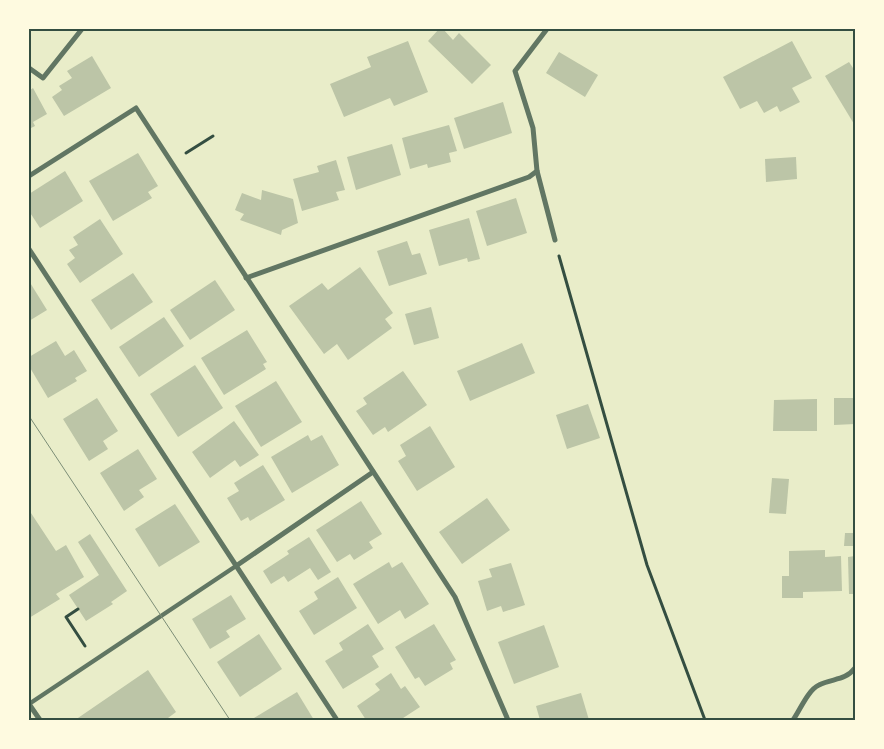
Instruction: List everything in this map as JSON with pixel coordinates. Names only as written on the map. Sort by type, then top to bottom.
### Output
[{"type":"street","points":[[29,68],[43,78],[82,29]]},
{"type":"street","points":[[547,29],[515,72],[533,128],[537,171],[555,240]]},
{"type":"street","points":[[29,176],[136,108],[455,597],[508,720]]},
{"type":"street","points":[[246,278],[529,177],[537,171]]},
{"type":"street","points":[[29,249],[337,720]]},
{"type":"street","points":[[40,720],[29,704],[373,472]]},
{"type":"street","points":[[793,720],[814,688],[820,684],[841,680],[855,668]]},
{"type":"path","points":[[172,161],[213,136]]},
{"type":"path","points":[[555,240],[647,565],[705,720]]},
{"type":"path","points":[[78,609],[66,617],[94,660]]},
{"type":"building","points":[[439,29],[443,29],[453,40],[459,33],[491,65],[472,84],[428,41]]},
{"type":"building","points":[[408,41],[428,92],[394,106],[390,98],[344,117],[330,84],[371,67],[367,57]]},
{"type":"building","points":[[792,41],[812,78],[792,88],[800,102],[780,112],[777,106],[764,113],[757,101],[740,109],[723,77]]},
{"type":"building","points":[[559,52],[598,75],[585,97],[546,73]]},
{"type":"building","points":[[92,56],[111,88],[64,116],[52,97],[62,90],[59,86],[72,78],[67,71]]},
{"type":"building","points":[[849,62],[855,71],[854,124],[825,76]]},
{"type":"building","points":[[33,88],[47,114],[33,122],[35,126],[29,129],[29,91]]},
{"type":"building","points":[[503,102],[512,133],[464,149],[454,118]]},
{"type":"building","points":[[449,125],[457,151],[449,153],[451,162],[428,168],[427,164],[410,169],[402,138]]},
{"type":"building","points":[[392,144],[401,175],[356,190],[347,157]]},
{"type":"building","points":[[138,153],[158,186],[148,192],[152,198],[113,221],[89,181]]},
{"type":"building","points":[[796,157],[797,179],[766,182],[765,159]]},
{"type":"building","points":[[336,160],[345,190],[336,192],[339,200],[302,211],[293,179],[319,172],[317,166]]},
{"type":"building","points":[[65,171],[83,201],[40,228],[29,211],[29,194]]},
{"type":"building","points":[[262,190],[293,199],[298,223],[282,230],[281,235],[240,220],[244,214],[235,210],[242,193],[261,200]]},
{"type":"building","points":[[516,198],[527,233],[487,246],[476,211]]},
{"type":"building","points":[[469,218],[480,259],[468,262],[467,258],[439,266],[429,230]]},
{"type":"building","points":[[100,219],[123,254],[80,283],[67,264],[75,258],[69,250],[78,245],[73,237]]},
{"type":"building","points":[[407,241],[412,255],[420,253],[427,274],[389,286],[377,251]]},
{"type":"building","points":[[360,267],[393,313],[385,319],[392,328],[348,360],[337,344],[324,354],[289,306],[322,283],[328,290]]},
{"type":"building","points":[[133,273],[153,302],[111,330],[91,300]]},
{"type":"building","points":[[215,280],[235,310],[190,340],[170,310]]},
{"type":"building","points":[[29,281],[47,310],[29,321]]},
{"type":"building","points":[[431,307],[439,338],[414,345],[405,314]]},
{"type":"building","points":[[164,317],[184,346],[139,377],[119,347]]},
{"type":"building","points":[[247,330],[267,362],[263,364],[266,369],[224,395],[201,358]]},
{"type":"building","points":[[56,341],[65,356],[74,350],[87,371],[75,378],[77,381],[48,398],[29,366],[29,357]]},
{"type":"building","points":[[522,343],[535,373],[470,401],[457,371]]},
{"type":"building","points":[[195,365],[223,408],[178,437],[150,394]]},
{"type":"building","points":[[403,371],[427,405],[388,432],[385,427],[373,435],[356,411],[367,404],[363,398]]},
{"type":"building","points":[[276,381],[302,422],[261,447],[235,406]]},
{"type":"building","points":[[97,398],[118,431],[103,441],[108,449],[89,461],[63,419]]},
{"type":"building","points":[[834,398],[855,398],[855,424],[834,425]]},
{"type":"building","points":[[817,399],[817,431],[773,431],[774,400]]},
{"type":"building","points":[[588,404],[600,438],[567,449],[556,415]]},
{"type":"building","points":[[234,421],[259,455],[240,467],[235,460],[210,478],[192,452]]},
{"type":"building","points":[[430,426],[455,467],[417,491],[398,461],[406,456],[400,445]]},
{"type":"building","points":[[308,435],[311,441],[322,435],[339,465],[292,493],[271,457]]},
{"type":"building","points":[[138,449],[157,479],[139,490],[144,497],[124,511],[100,473]]},
{"type":"building","points":[[263,465],[285,500],[250,521],[248,517],[241,521],[227,498],[239,491],[234,483]]},
{"type":"building","points":[[772,478],[789,479],[786,514],[769,513]]},
{"type":"building","points":[[487,498],[510,530],[462,564],[439,532]]},
{"type":"building","points":[[361,501],[382,534],[369,542],[373,548],[354,560],[350,554],[337,562],[316,530]]},
{"type":"building","points":[[175,504],[200,542],[159,567],[135,529]]},
{"type":"building","points":[[29,510],[56,551],[66,545],[84,577],[56,594],[60,599],[29,618]]},
{"type":"building","points":[[845,533],[855,533],[855,546],[844,546]]},
{"type":"building","points":[[90,534],[127,591],[111,602],[113,604],[86,621],[69,595],[99,575],[78,542]]},
{"type":"building","points":[[309,537],[331,572],[318,580],[310,568],[288,582],[284,576],[271,584],[263,571],[289,554],[287,551]]},
{"type":"building","points":[[825,550],[825,557],[841,556],[842,591],[803,592],[803,598],[782,598],[782,576],[789,576],[789,551]]},
{"type":"building","points":[[855,556],[855,594],[849,594],[848,557]]},
{"type":"building","points":[[389,562],[392,568],[402,562],[429,604],[405,619],[400,610],[378,624],[353,584]]},
{"type":"building","points":[[511,563],[525,605],[503,612],[501,606],[487,611],[478,581],[492,577],[489,569]]},
{"type":"building","points":[[338,577],[357,608],[314,635],[299,611],[318,599],[314,592]]},
{"type":"building","points":[[231,595],[246,619],[226,631],[230,637],[210,649],[192,619]]},
{"type":"building","points":[[368,624],[384,649],[372,656],[379,667],[343,689],[325,661],[343,650],[339,643]]},
{"type":"building","points":[[434,624],[456,660],[450,663],[453,669],[425,686],[419,677],[415,679],[395,647]]},
{"type":"building","points":[[544,625],[559,667],[514,684],[498,642]]},
{"type":"building","points":[[259,634],[282,669],[240,697],[217,662]]},
{"type":"building","points":[[148,670],[176,712],[168,718],[170,720],[75,720]]},
{"type":"building","points":[[391,673],[401,689],[405,686],[420,707],[400,720],[366,720],[357,706],[380,690],[375,684]]},
{"type":"building","points":[[297,692],[314,720],[256,720],[254,718]]},
{"type":"building","points":[[581,693],[589,720],[540,720],[536,706]]},
{"type":"tram line","points":[[29,416],[230,720]]}]
